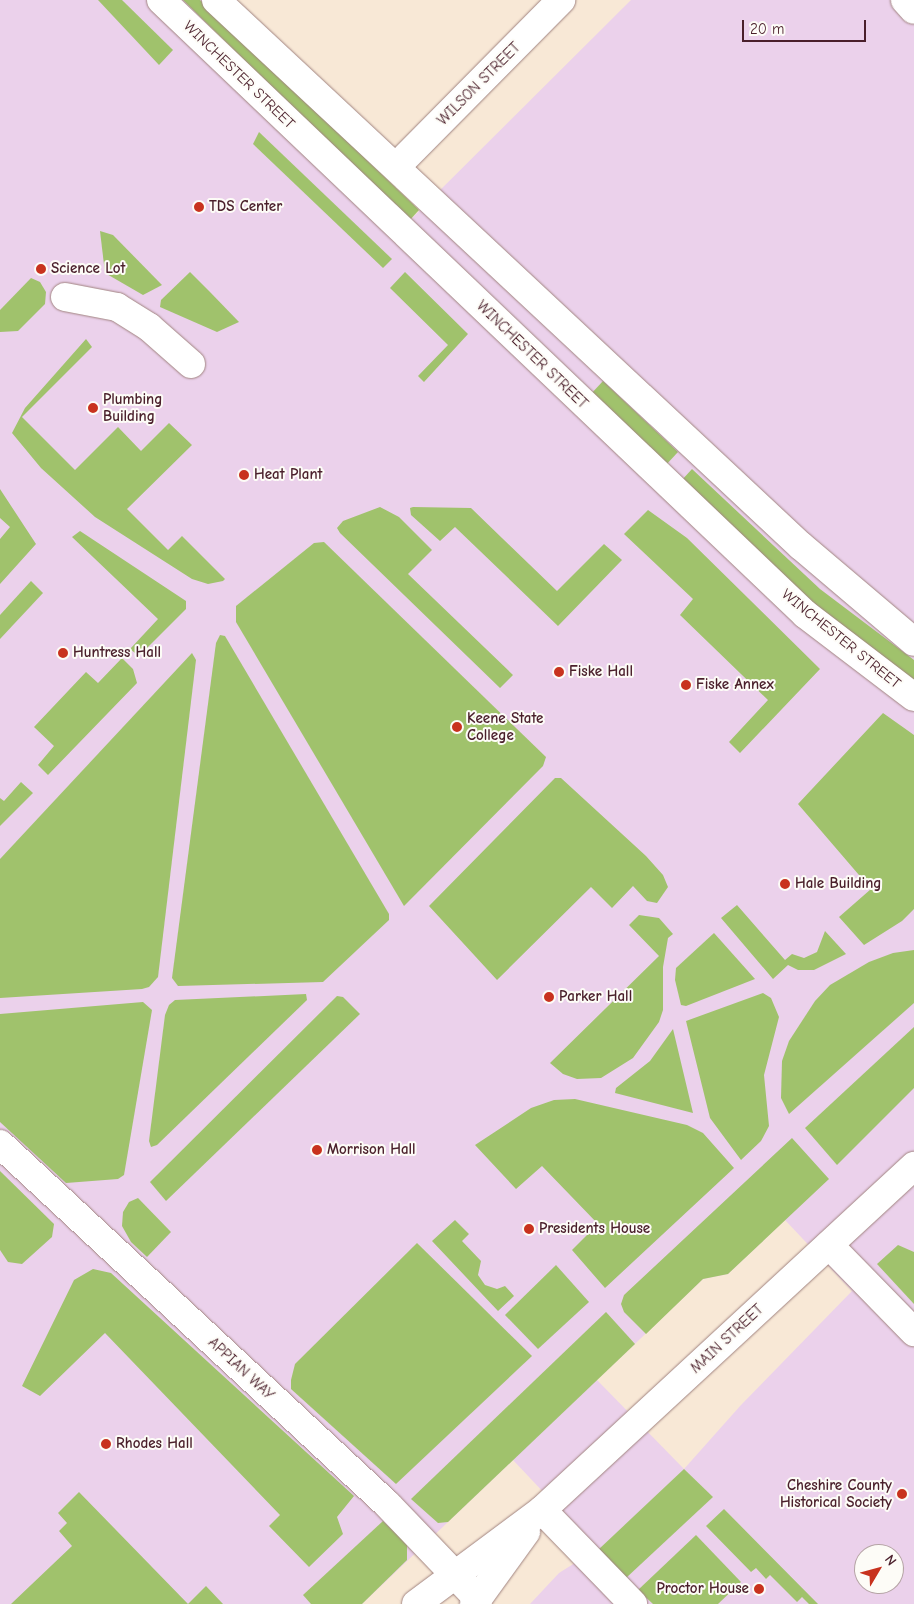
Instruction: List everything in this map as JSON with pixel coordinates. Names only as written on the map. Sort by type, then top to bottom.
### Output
[{"type":"street","name":"WINCHESTER STREET","points":[[161,0],[805,614],[914,697]]},
{"type":"street","points":[[216,0],[801,546],[914,642]]},
{"type":"street","name":"WILSON STREET","points":[[396,167],[561,0]]},
{"type":"street","points":[[905,0],[914,10]]},
{"type":"street","points":[[65,297],[117,307],[149,327],[191,364]]},
{"type":"street","name":"APPIAN WAY","points":[[0,1144],[387,1504],[456,1574],[476,1601]]},
{"type":"street","name":"MAIN STREET","points":[[416,1604],[542,1510],[913,1166]]},
{"type":"street","points":[[829,1245],[914,1332]]},
{"type":"street","points":[[542,1510],[633,1604]]},
{"type":"street","name":"MAIN STREET","points":[[476,1601],[542,1510]]},
{"type":"shaded area","name":"Keene State College","points":[[0,0],[238,0],[195,43],[409,221],[631,0],[914,0],[914,1604],[530,1604],[559,1573],[597,1549],[513,1460],[362,1604],[0,1604]],"holes":[[[785,1220],[852,1291],[741,1405],[684,1469],[597,1380],[703,1279],[728,1274]]]},
{"type":"green space","points":[[98,0],[122,0],[173,50],[159,65]]},
{"type":"green space","points":[[183,0],[200,0],[419,210],[409,221]]},
{"type":"green space","points":[[259,132],[392,259],[383,268],[253,144]]},
{"type":"green space","points":[[100,231],[113,235],[162,285],[143,295],[105,273]]},
{"type":"green space","points":[[190,272],[239,322],[217,332],[160,307],[161,300]]},
{"type":"green space","points":[[405,272],[468,334],[424,382],[418,376],[448,345],[390,288]]},
{"type":"green space","points":[[31,278],[40,282],[46,292],[45,304],[18,331],[0,332],[0,310]]},
{"type":"green space","points":[[86,339],[92,347],[22,417],[75,470],[118,427],[141,451],[169,423],[192,445],[127,509],[168,550],[182,536],[225,579],[223,581],[208,584],[192,579],[95,517],[41,468],[12,433],[25,408]]},
{"type":"green space","points":[[603,381],[678,452],[665,466],[590,395]]},
{"type":"green space","points":[[692,469],[820,589],[914,660],[914,682],[786,582],[681,481]]},
{"type":"green space","points":[[0,489],[36,544],[0,584],[0,539],[10,527],[0,518]]},
{"type":"green space","points":[[380,507],[399,517],[432,550],[408,574],[513,675],[500,688],[337,528],[343,521]]},
{"type":"green space","points":[[410,508],[471,508],[557,591],[604,544],[622,560],[558,626],[455,527],[440,541],[411,515]]},
{"type":"green space","points":[[648,510],[687,538],[820,669],[740,753],[729,742],[768,700],[680,615],[693,599],[624,534]]},
{"type":"green space","points":[[80,531],[186,601],[186,609],[145,650],[135,653],[130,649],[158,619],[72,537]]},
{"type":"green space","points":[[324,542],[546,757],[543,766],[404,906],[236,622],[236,606],[314,543]]},
{"type":"green space","points":[[31,581],[43,593],[0,639],[0,615]]},
{"type":"green space","points":[[220,635],[225,636],[389,914],[389,920],[323,982],[178,986],[172,978],[216,643]]},
{"type":"green space","points":[[192,653],[196,660],[158,977],[149,987],[142,989],[0,998],[0,859]]},
{"type":"green space","points":[[122,658],[133,669],[137,683],[48,775],[38,765],[54,746],[34,727],[86,672],[98,683]]},
{"type":"green space","points":[[883,713],[914,735],[914,909],[902,921],[864,945],[839,917],[871,889],[798,804]]},
{"type":"green space","points":[[555,778],[561,778],[646,856],[663,875],[668,887],[657,903],[647,901],[633,886],[612,908],[591,887],[497,980],[429,906]]},
{"type":"green space","points":[[21,782],[33,793],[0,826],[0,798],[4,801]]},
{"type":"green space","points":[[737,905],[785,960],[792,954],[804,958],[817,952],[825,931],[846,954],[814,970],[798,970],[788,965],[773,979],[721,918]]},
{"type":"green space","points":[[639,915],[659,918],[673,934],[668,938],[663,967],[663,1010],[659,1022],[633,1058],[601,1078],[577,1079],[563,1074],[550,1063],[659,956],[629,925]]},
{"type":"green space","points":[[714,933],[755,979],[686,1006],[681,1005],[675,980],[676,968]]},
{"type":"green space","points":[[914,950],[914,1003],[789,1114],[781,1098],[782,1061],[789,1041],[815,1001],[830,985],[869,962],[893,953]]},
{"type":"green space","points":[[763,993],[771,998],[779,1017],[764,1075],[769,1126],[761,1141],[741,1160],[710,1118],[686,1021]]},
{"type":"green space","points":[[306,994],[307,1000],[157,1145],[151,1147],[149,1141],[165,1015],[169,1005],[175,1000]]},
{"type":"green space","points":[[337,996],[343,997],[360,1014],[166,1201],[150,1182]]},
{"type":"green space","points":[[143,1002],[152,1010],[124,1175],[118,1179],[66,1183],[0,1122],[0,1014]]},
{"type":"green space","points":[[914,1027],[914,1088],[837,1165],[805,1128]]},
{"type":"green space","points":[[673,1029],[693,1113],[615,1093],[616,1088],[650,1061]]},
{"type":"green space","points":[[575,1099],[687,1125],[703,1133],[734,1168],[605,1288],[572,1250],[598,1224],[542,1166],[516,1189],[475,1145],[531,1108],[554,1100]]},
{"type":"green space","points":[[792,1138],[829,1179],[728,1274],[703,1279],[646,1334],[624,1312],[621,1304],[624,1295]]},
{"type":"green space","points":[[0,1171],[54,1224],[52,1237],[22,1264],[8,1262],[0,1250]]},
{"type":"green space","points":[[138,1198],[171,1232],[147,1257],[131,1242],[122,1226],[123,1212],[129,1202]]},
{"type":"green space","points":[[455,1220],[469,1234],[462,1241],[481,1261],[478,1275],[485,1285],[497,1289],[505,1286],[514,1296],[498,1311],[432,1241]]},
{"type":"green space","points":[[417,1243],[532,1356],[396,1484],[291,1389],[291,1380],[295,1364]]},
{"type":"green space","points":[[898,1245],[914,1252],[914,1304],[877,1264]]},
{"type":"green space","points":[[556,1265],[589,1302],[538,1349],[505,1315]]},
{"type":"green space","points":[[93,1269],[111,1273],[354,1496],[337,1517],[343,1534],[309,1567],[269,1526],[280,1515],[105,1333],[40,1396],[22,1386],[74,1280]]},
{"type":"green space","points":[[606,1312],[635,1344],[448,1522],[438,1523],[411,1499]]},
{"type":"green space","points":[[684,1469],[713,1497],[626,1578],[598,1550]]},
{"type":"green space","points":[[79,1492],[188,1604],[11,1604],[72,1546],[59,1531],[67,1523],[58,1513]]},
{"type":"green space","points":[[724,1509],[818,1604],[809,1604],[802,1597],[797,1602],[770,1575],[766,1579],[756,1568],[751,1572],[706,1526]]},
{"type":"green space","points":[[383,1521],[407,1544],[407,1560],[362,1604],[311,1604],[303,1595]]},
{"type":"green space","points":[[696,1535],[741,1582],[718,1604],[653,1604],[638,1590]]},
{"type":"green space","points":[[206,1586],[223,1604],[188,1604]]},
{"type":"place","name":"TDS Center","points":[[199,207]]},
{"type":"place","name":"Science Lot","points":[[41,269]]},
{"type":"place","name":"Plumbing Building","points":[[93,408]]},
{"type":"place","name":"Heat Plant","points":[[244,475]]},
{"type":"place","name":"Huntress Hall","points":[[63,653]]},
{"type":"place","name":"Fiske Hall","points":[[559,672]]},
{"type":"place","name":"Fiske Annex","points":[[686,685]]},
{"type":"place","name":"Keene State College","points":[[457,727]]},
{"type":"place","name":"Hale Building","points":[[785,884]]},
{"type":"place","name":"Parker Hall","points":[[549,997]]},
{"type":"place","name":"Morrison Hall","points":[[317,1150]]},
{"type":"place","name":"Presidents House","points":[[529,1229]]},
{"type":"place","name":"Rhodes Hall","points":[[106,1444]]},
{"type":"place","name":"Cheshire County Historical Society","points":[[902,1494]]},
{"type":"place","name":"Proctor House","points":[[759,1589]]}]
